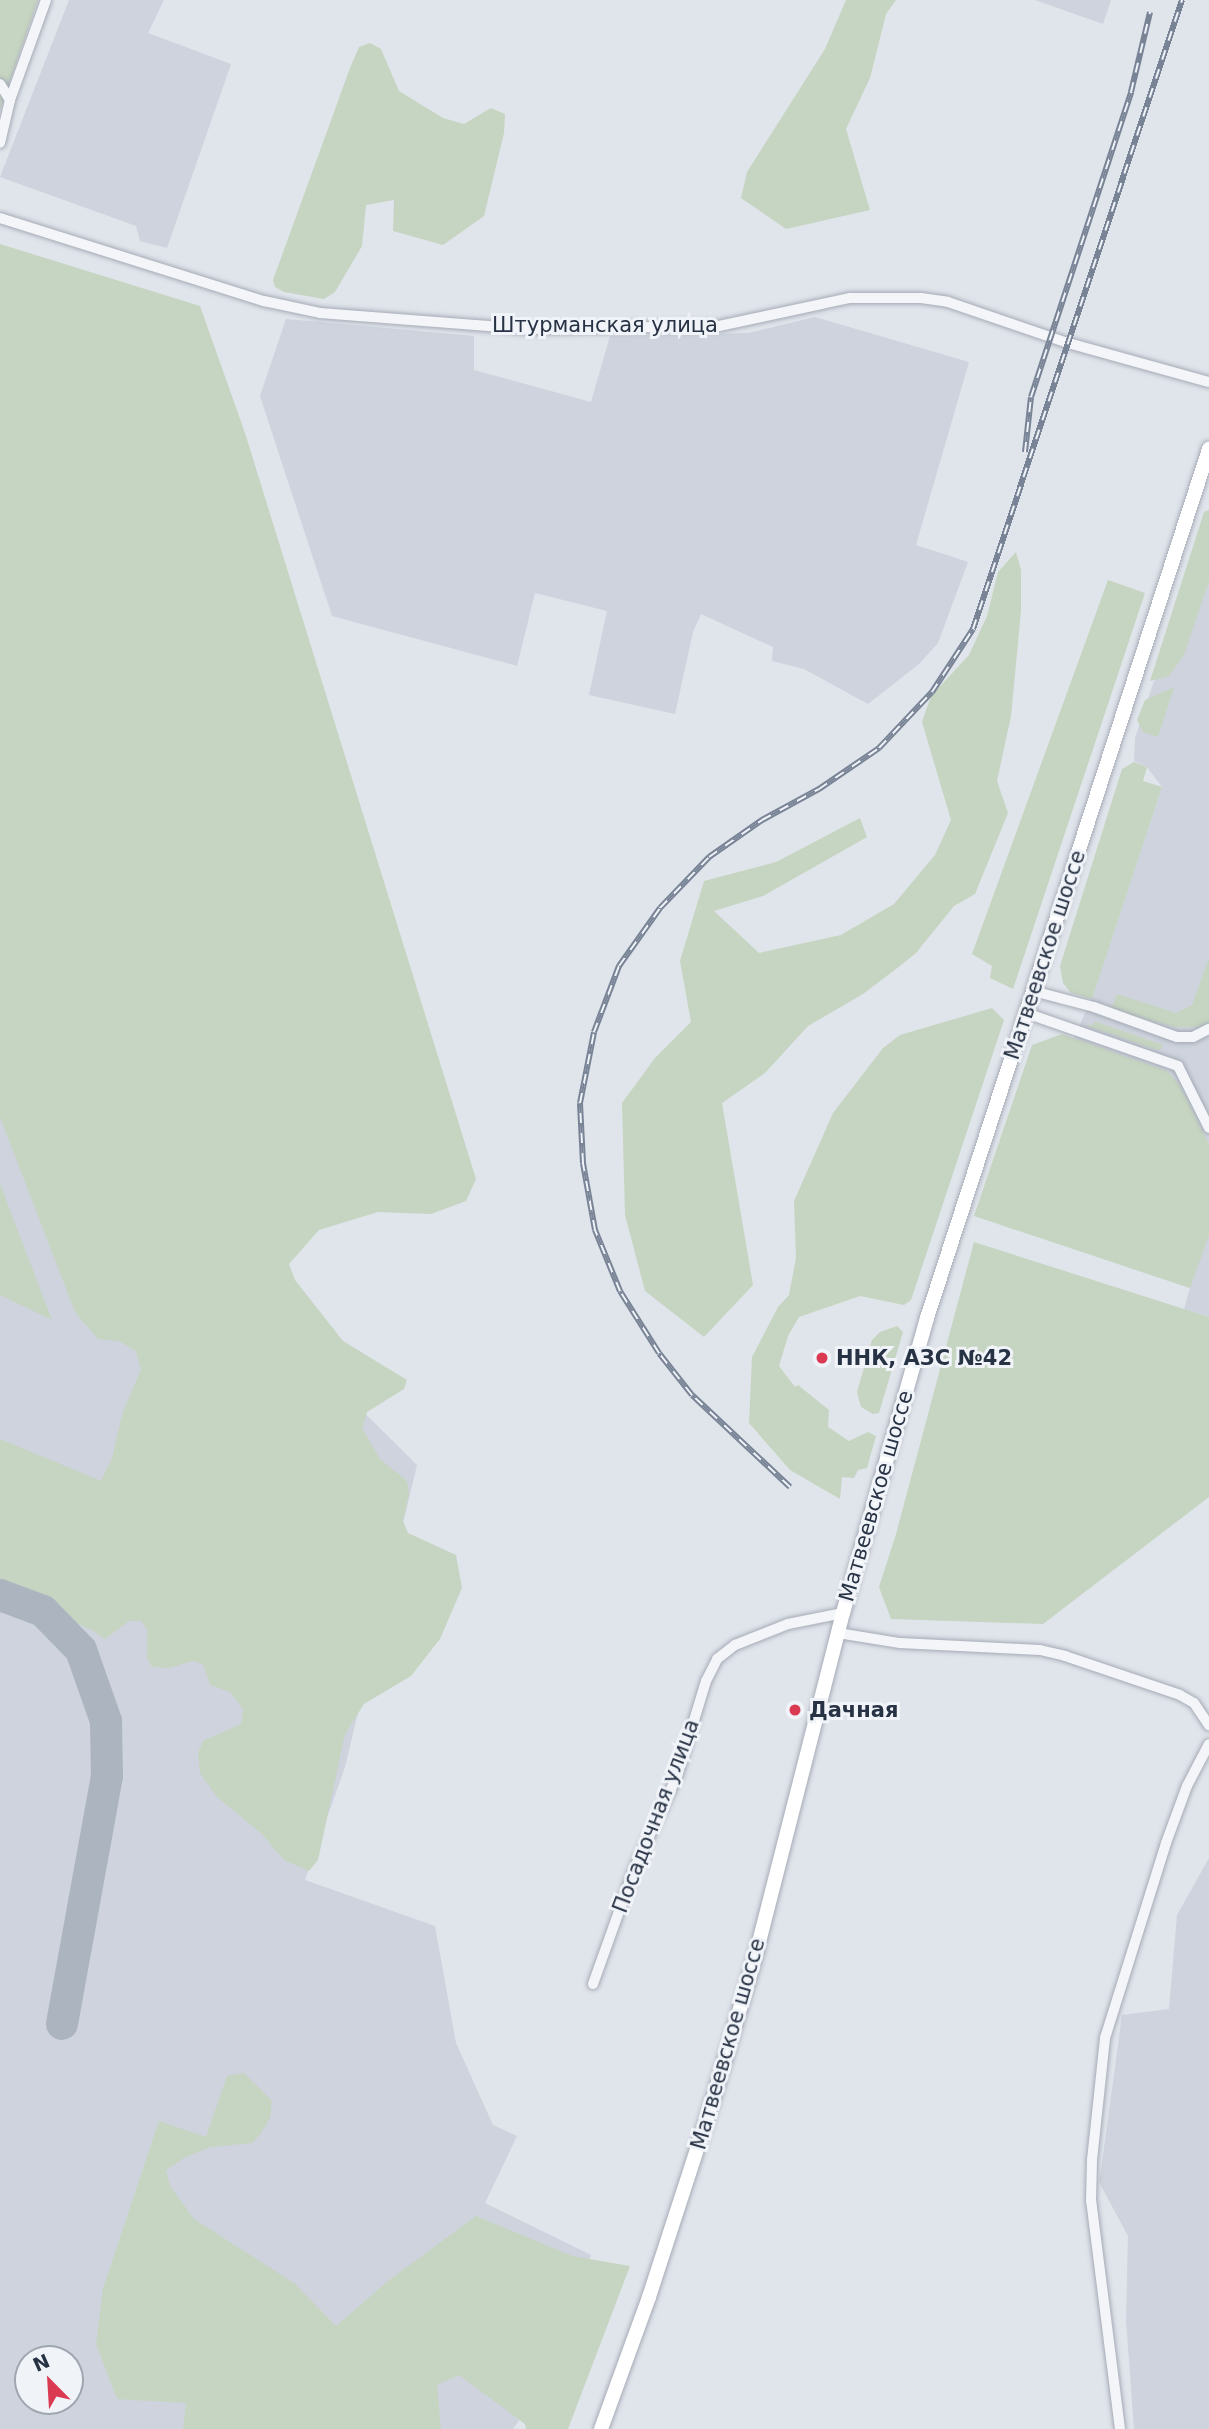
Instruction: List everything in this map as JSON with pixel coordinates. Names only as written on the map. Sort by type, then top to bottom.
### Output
[{"type":"main road","name":"Матвеевское шоссе","points":[[601,2429],[649,2297],[712,2103],[756,1954],[843,1613],[927,1318],[1209,449]]},
{"type":"street","points":[[0,143],[10,100],[46,0]]},
{"type":"street","points":[[0,84],[10,100]]},
{"type":"street","name":"Штурманская улица","points":[[0,218],[264,301],[320,313],[530,329],[706,326],[758,319],[850,298],[921,298],[948,302],[1068,343],[1209,382]]},
{"type":"street","points":[[1033,991],[1094,1007],[1177,1037],[1193,1037],[1209,1029]]},
{"type":"street","points":[[1026,1013],[1178,1066],[1209,1128]]},
{"type":"street","name":"Посадочная улица","points":[[593,1984],[635,1867],[677,1776],[706,1681],[717,1659],[735,1644],[788,1624],[843,1613]]},
{"type":"street","points":[[838,1633],[900,1643],[1041,1650],[1180,1695],[1194,1703],[1209,1725]]},
{"type":"street","points":[[1121,2429],[1091,2201],[1103,2049],[1118,1987],[1166,1843],[1187,1786],[1209,1744]]},
{"type":"shaded area","points":[[69,0],[164,0],[148,33],[231,64],[167,248],[140,241],[136,226],[0,177]]},
{"type":"shaded area","points":[[1035,0],[1111,0],[1103,24]]},
{"type":"shaded area","points":[[815,317],[969,362],[916,545],[968,562],[938,643],[919,664],[868,704],[804,669],[772,661],[773,647],[701,614],[693,632],[675,714],[589,695],[607,611],[535,593],[517,666],[332,616],[260,396],[286,319],[474,336],[474,370],[591,402],[610,336],[748,333]]},
{"type":"shaded area","points":[[1209,516],[1209,1317],[1184,1309],[1190,1288],[1012,1228],[1072,1042],[1092,998],[1162,787],[1147,767],[1134,761],[1135,738]]},
{"type":"shaded area","points":[[0,1082],[165,1215],[417,1465],[345,1767],[305,1880],[435,1926],[456,2043],[493,2125],[517,2136],[485,2203],[591,2255],[548,2380],[513,2429],[0,2429]]},
{"type":"shaded area","points":[[1209,1858],[1209,2429],[1134,2429],[1126,2320],[1128,2236],[1099,2182],[1122,2015],[1169,2009],[1177,1915]]},
{"type":"green space","points":[[0,0],[38,0],[0,110]]},
{"type":"green space","points":[[846,0],[896,0],[886,14],[870,78],[846,129],[870,210],[786,229],[741,198],[747,172],[825,49]]},
{"type":"green space","points":[[370,43],[381,49],[399,91],[443,118],[464,124],[491,108],[505,114],[504,133],[484,216],[443,245],[393,231],[394,200],[366,205],[362,246],[335,292],[324,299],[284,292],[275,287],[273,280],[350,68],[359,47]]},
{"type":"green space","points":[[0,244],[200,306],[245,433],[476,1179],[466,1201],[431,1214],[378,1212],[319,1230],[289,1264],[295,1280],[343,1341],[407,1380],[404,1389],[367,1412],[362,1428],[380,1459],[407,1481],[409,1494],[403,1521],[408,1533],[456,1555],[462,1588],[440,1639],[411,1676],[364,1704],[345,1734],[318,1860],[309,1871],[284,1860],[262,1834],[217,1797],[200,1773],[198,1753],[203,1741],[241,1724],[243,1709],[230,1692],[210,1685],[203,1664],[193,1661],[169,1668],[152,1667],[147,1658],[147,1629],[141,1621],[129,1621],[105,1639],[92,1630],[0,1591],[0,1439],[101,1481],[112,1458],[123,1411],[141,1370],[136,1351],[119,1341],[98,1339],[75,1312],[0,1117]]},
{"type":"green space","points":[[1209,510],[1209,581],[1184,655],[1169,676],[1150,681],[1204,512]]},
{"type":"green space","points":[[1016,552],[1021,570],[1021,611],[1011,716],[997,781],[1008,813],[975,894],[954,906],[916,953],[863,994],[808,1026],[765,1073],[722,1103],[753,1285],[704,1337],[645,1291],[625,1215],[622,1103],[655,1058],[691,1022],[680,961],[704,881],[776,862],[860,818],[867,837],[763,896],[714,911],[759,953],[841,935],[894,904],[935,855],[951,820],[922,722],[931,696],[969,655],[987,616],[998,572]]},
{"type":"green space","points":[[1108,580],[1145,593],[1013,989],[990,978],[992,966],[972,954]]},
{"type":"green space","points":[[1174,687],[1158,737],[1143,732],[1137,720],[1145,700]]},
{"type":"green space","points":[[1134,762],[1147,767],[1143,781],[1162,787],[1092,999],[1071,993],[1063,983],[1060,966],[1122,769]]},
{"type":"green space","points":[[1209,958],[1209,1022],[1197,1027],[1175,1027],[1111,1010],[1117,994],[1176,1013],[1192,1005]]},
{"type":"green space","points":[[992,1008],[1004,1020],[911,1300],[904,1305],[860,1296],[799,1317],[788,1336],[779,1366],[795,1387],[798,1385],[829,1410],[828,1427],[849,1441],[868,1432],[876,1436],[867,1468],[858,1470],[854,1478],[842,1477],[840,1499],[790,1470],[749,1423],[752,1357],[778,1307],[789,1295],[796,1258],[794,1201],[833,1113],[883,1048],[900,1035]]},
{"type":"green space","points":[[1094,1021],[1161,1044],[1163,1048],[1157,1050],[1084,1025],[1093,1025]]},
{"type":"green space","points":[[1062,1034],[1167,1071],[1179,1084],[1188,1101],[1209,1145],[1209,1235],[1190,1288],[974,1216],[1032,1045]]},
{"type":"green space","points":[[0,1184],[52,1320],[0,1295]]},
{"type":"green space","points":[[974,1242],[1209,1317],[1209,1497],[1043,1624],[891,1619],[879,1587],[896,1534]]},
{"type":"green space","points":[[897,1326],[903,1332],[879,1413],[873,1414],[861,1407],[857,1392],[872,1340],[880,1332]]},
{"type":"green space","points":[[244,2073],[272,2101],[270,2118],[261,2133],[252,2143],[210,2147],[184,2158],[166,2170],[170,2186],[194,2219],[294,2283],[336,2326],[388,2281],[476,2216],[572,2256],[630,2266],[568,2429],[526,2429],[525,2424],[459,2375],[437,2385],[441,2429],[183,2429],[186,2403],[117,2399],[96,2344],[103,2289],[159,2121],[206,2137],[227,2076]]},
{"type":"taxiway","points":[[0,1595],[43,1611],[81,1650],[106,1721],[107,1776],[62,2024]]},
{"type":"railway","points":[[790,1487],[692,1395],[659,1353],[620,1291],[595,1230],[583,1163],[580,1103],[594,1032],[619,966],[660,908],[709,857],[762,820],[819,789],[879,748],[932,692],[973,629],[1182,0]]},
{"type":"railway","points":[[1025,452],[1031,397],[1131,92],[1150,12]]},
{"type":"place","name":"ННК, АЗС №42","points":[[822,1358]]},
{"type":"place","name":"Дачная","points":[[795,1710]]}]
